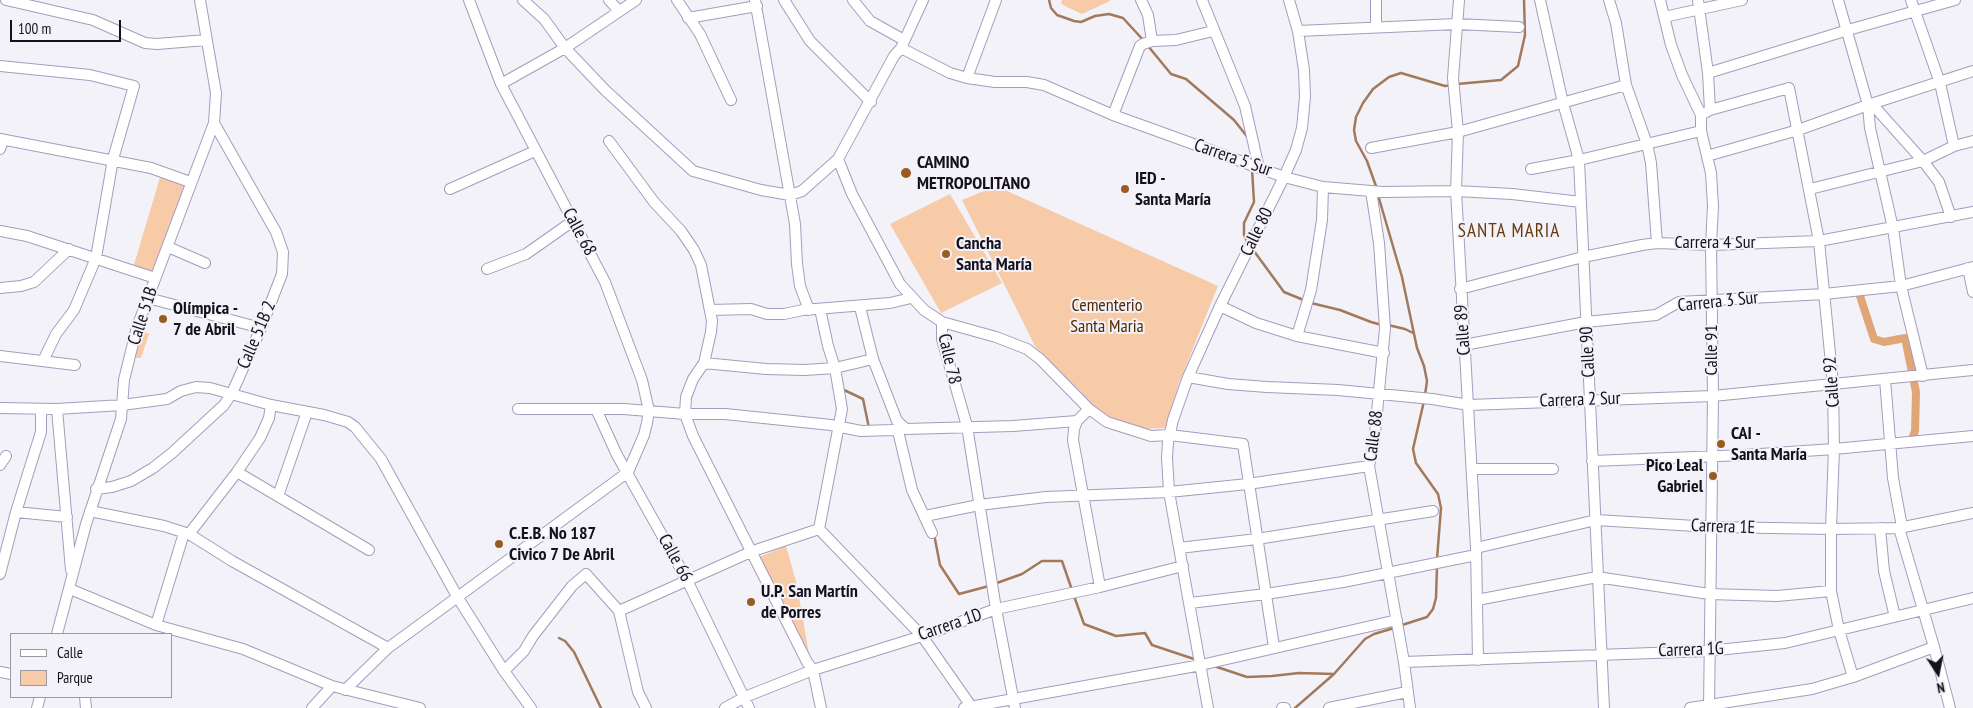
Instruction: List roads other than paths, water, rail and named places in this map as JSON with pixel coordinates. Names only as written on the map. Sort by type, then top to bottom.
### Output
[{"type":"street","points":[[6,0],[93,20],[145,43],[157,44],[206,40]]},
{"type":"street","name":"Calle 51B","points":[[60,631],[96,489],[114,444],[121,419],[124,380],[137,327],[168,247],[190,182],[214,123],[216,93],[200,0]]},
{"type":"street","name":"Calle 68","points":[[469,0],[501,84],[605,282],[642,380],[649,411],[644,435],[628,472]]},
{"type":"street","points":[[523,0],[544,19],[565,48],[605,90],[693,171],[752,188],[790,194],[802,191],[838,159],[871,102],[923,0]]},
{"type":"street","points":[[609,0],[619,11]]},
{"type":"street","points":[[501,84],[565,48],[636,0]]},
{"type":"street","points":[[677,0],[700,34],[731,100]]},
{"type":"street","points":[[784,0],[810,41],[871,102]]},
{"type":"street","name":"Carrera 5 Sur","points":[[854,0],[870,21],[902,44],[950,73],[967,78],[996,82],[1044,84],[1113,115],[1284,177],[1322,187],[1376,192],[1456,191],[1512,194],[1581,202]]},
{"type":"street","points":[[967,78],[996,0]]},
{"type":"street","points":[[1141,0],[1148,15],[1148,42]]},
{"type":"street","points":[[1202,0],[1213,31],[1246,106],[1259,168]]},
{"type":"street","name":"Calle 80","points":[[1208,708],[1169,492],[1167,457],[1170,435],[1188,376],[1296,150],[1304,113],[1304,77],[1298,31],[1289,0]]},
{"type":"street","points":[[1376,0],[1376,26]]},
{"type":"street","name":"Calle 89","points":[[1459,0],[1453,78],[1458,132],[1456,191],[1476,552],[1478,660]]},
{"type":"street","name":"Calle 90","points":[[1540,0],[1563,103],[1579,160],[1604,708]]},
{"type":"street","points":[[1609,0],[1616,23],[1626,85],[1652,163],[1657,243]]},
{"type":"street","name":"Calle 91","points":[[1660,0],[1676,60],[1705,113],[1701,131],[1711,173],[1713,206],[1711,245],[1713,396],[1708,707]]},
{"type":"street","points":[[1664,17],[1698,5],[1742,0]]},
{"type":"street","points":[[1838,0],[1870,105],[1870,128],[1893,228],[1917,376]]},
{"type":"street","points":[[1911,0],[1940,83],[1954,146]]},
{"type":"street","points":[[1708,73],[1914,10],[1955,0]]},
{"type":"street","points":[[688,18],[756,3],[770,91],[795,224],[800,286],[808,310]]},
{"type":"street","points":[[1698,5],[1708,73],[1705,113]]},
{"type":"street","points":[[1298,31],[1376,26],[1457,24],[1519,26]]},
{"type":"street","points":[[1113,115],[1140,46],[1148,42],[1176,40],[1213,31]]},
{"type":"street","points":[[0,66],[90,75],[134,86],[113,160],[96,258],[74,310],[56,334],[43,361]]},
{"type":"street","points":[[1707,156],[1798,130],[1973,71]]},
{"type":"street","points":[[1371,148],[1458,132],[1626,85]]},
{"type":"street","name":"Calle 92","points":[[1705,113],[1789,88],[1819,241],[1834,384],[1831,591],[1839,630],[1853,677]]},
{"type":"street","points":[[1870,105],[1923,161],[1939,182],[1951,217]]},
{"type":"street","name":"Calle 51B 2","points":[[96,489],[112,487],[131,480],[153,468],[224,405],[232,394],[282,274],[283,252],[276,232],[214,123]]},
{"type":"street","points":[[1531,169],[1579,160],[1701,131]]},
{"type":"street","points":[[1810,189],[1923,161],[1954,146],[1973,141]]},
{"type":"street","points":[[1,142],[113,160],[168,173],[190,182]]},
{"type":"street","points":[[608,142],[654,202],[681,231],[694,250],[704,274],[712,321],[711,332],[704,363],[686,397],[685,414],[693,436],[753,551],[807,662],[813,670],[821,708]]},
{"type":"street","points":[[450,190],[535,151]]},
{"type":"street","name":"Calle 78","points":[[838,159],[852,194],[900,284],[924,310],[942,322],[942,339],[947,360],[967,426],[996,610],[1014,704]]},
{"type":"street","points":[[1297,336],[1308,302],[1322,220],[1322,187]]},
{"type":"street","name":"Calle 88","points":[[1376,192],[1385,325],[1384,353],[1370,466],[1398,624],[1410,708]]},
{"type":"street","name":"Carrera 4 Sur","points":[[1460,289],[1583,257],[1657,243],[1711,245],[1819,241],[1973,212]]},
{"type":"street","points":[[487,269],[526,254],[573,221]]},
{"type":"street","points":[[0,231],[27,236],[155,278]]},
{"type":"street","points":[[168,247],[204,263]]},
{"type":"street","points":[[1,288],[21,286],[34,282],[69,249]]},
{"type":"street","points":[[1970,267],[1973,292]]},
{"type":"street","name":"Carrera 3 Sur","points":[[1464,345],[1586,322],[1656,315],[1679,302],[1824,294],[1901,286],[1970,267]]},
{"type":"street","points":[[148,298],[261,328]]},
{"type":"street","points":[[710,310],[751,309],[775,314],[860,307],[912,298]]},
{"type":"street","points":[[1220,306],[1256,323],[1297,336],[1384,353]]},
{"type":"street","points":[[860,307],[874,358],[902,430],[910,485],[927,516],[932,533]]},
{"type":"street","points":[[819,529],[842,409],[835,368],[820,310]]},
{"type":"street","points":[[942,322],[996,337],[1027,349],[1040,359],[1089,410],[1107,422],[1151,436],[1170,435],[1243,444],[1274,647]]},
{"type":"street","points":[[0,356],[75,365]]},
{"type":"street","points":[[704,363],[766,370],[835,368],[874,358]]},
{"type":"street","name":"Carrera 2 Sur","points":[[1188,376],[1228,384],[1338,390],[1432,399],[1469,405],[1713,396],[1973,370]]},
{"type":"street","points":[[1885,379],[1893,478],[1901,527],[1950,708]]},
{"type":"street","points":[[0,408],[57,409],[122,405],[167,399],[181,391],[196,387],[348,422],[355,427],[380,459],[458,598],[504,671],[531,708]]},
{"type":"street","points":[[156,625],[186,534],[237,472],[260,438],[269,418],[271,405]]},
{"type":"street","points":[[0,574],[16,512],[41,432],[41,409]]},
{"type":"street","points":[[57,409],[71,585],[156,625],[243,649],[332,686],[420,708]]},
{"type":"street","points":[[518,409],[649,411],[752,416],[840,426],[861,431],[967,426],[1013,426],[1077,421]]},
{"type":"street","name":"Calle 66","points":[[596,410],[614,448],[687,580],[746,697],[749,708]]},
{"type":"street","points":[[1089,410],[1077,421],[1073,440],[1100,587]]},
{"type":"street","points":[[278,496],[307,412]]},
{"type":"street","points":[[1151,436],[1160,444],[1167,457]]},
{"type":"street","points":[[1592,460],[1834,450],[1973,436]]},
{"type":"street","points":[[927,516],[979,505],[1082,494],[1169,492],[1248,484],[1370,466]]},
{"type":"street","points":[[1472,469],[1553,469]]},
{"type":"street","points":[[237,472],[369,550]]},
{"type":"street","points":[[345,690],[388,648],[628,472]]},
{"type":"street","points":[[90,511],[164,526],[186,534],[388,648]]},
{"type":"street","points":[[1179,548],[1257,539],[1433,511]]},
{"type":"street","points":[[16,512],[67,517]]},
{"type":"street","name":"Carrera 1E","points":[[1190,603],[1266,594],[1448,561],[1596,520],[1712,527],[1831,530],[1901,527],[1973,513]]},
{"type":"street","points":[[1880,528],[1884,571],[1894,617]]},
{"type":"street","points":[[619,612],[753,551],[819,529]]},
{"type":"street","points":[[819,529],[922,636],[968,707],[1014,704],[1201,665],[1274,647],[1398,624]]},
{"type":"street","name":"Carrera 1D","points":[[725,708],[746,697],[813,670],[922,636],[996,610],[1183,566]]},
{"type":"street","points":[[504,671],[524,651],[533,636],[572,586],[586,574],[619,612],[638,692],[646,708]]},
{"type":"street","points":[[1477,600],[1598,577],[1709,594],[1777,596],[1831,591]]},
{"type":"street","name":"Carrera 1G","points":[[1404,662],[1708,651],[1785,643],[1973,598]]},
{"type":"street","points":[[1690,708],[1708,707],[1812,690],[1853,677],[1934,646]]},
{"type":"street","points":[[312,708],[332,686]]},
{"type":"street","points":[[1329,708],[1407,692]]},
{"type":"waterway","points":[[1049,0],[1051,8],[1057,15],[1074,21],[1081,22],[1095,16],[1109,14],[1123,18],[1145,42]]},
{"type":"waterway","points":[[1457,84],[1501,80],[1518,66],[1525,35],[1524,0]]},
{"type":"waterway","points":[[1148,46],[1171,74],[1186,79],[1234,120],[1249,139]]},
{"type":"waterway","points":[[1377,189],[1367,161],[1356,141],[1354,130],[1356,117],[1363,103],[1373,89],[1389,77],[1401,73],[1445,86],[1451,85]]},
{"type":"waterway","points":[[1248,243],[1244,235],[1244,223],[1254,202],[1252,169]]},
{"type":"waterway","points":[[1378,195],[1402,277],[1417,348],[1424,366],[1427,381],[1425,395]]},
{"type":"waterway","points":[[1251,247],[1284,292],[1306,301]]},
{"type":"waterway","points":[[1860,296],[1874,339],[1884,342],[1905,338],[1916,392],[1915,431],[1912,439]]},
{"type":"waterway","points":[[1311,303],[1340,310],[1382,325]]},
{"type":"waterway","points":[[1388,325],[1413,333]]},
{"type":"waterway","points":[[842,389],[863,399],[869,428]]},
{"type":"waterway","points":[[1424,401],[1413,449],[1416,463],[1438,494],[1441,508],[1437,559]]},
{"type":"waterway","points":[[934,534],[940,565],[959,594],[989,586]]},
{"type":"waterway","points":[[994,584],[1022,574],[1042,561],[1062,561],[1072,590]]},
{"type":"waterway","points":[[1399,626],[1427,617],[1433,609],[1436,598],[1437,567]]},
{"type":"waterway","points":[[1074,596],[1084,624],[1116,636],[1145,633],[1152,645],[1197,660]]},
{"type":"waterway","points":[[1295,708],[1334,674],[1365,639],[1394,628]]},
{"type":"waterway","points":[[559,638],[565,641],[574,652],[601,708]]},
{"type":"waterway","points":[[1214,666],[1247,677],[1299,673],[1334,674]]},
{"type":"place","name":"CAMINO METROPOLITANO","points":[[906,173]]},
{"type":"place","name":"IED - Santa María","points":[[1125,189]]},
{"type":"place","name":"Cancha Santa María","points":[[946,254]]},
{"type":"place","name":"Olímpica - 7 de Abril","points":[[163,319]]},
{"type":"place","name":"CAI - Santa María","points":[[1721,444]]},
{"type":"place","name":"Pico Leal Gabriel","points":[[1713,476]]},
{"type":"place","name":"C.E.B. No 187 Civico 7 De Abril","points":[[499,544]]},
{"type":"place","name":"U.P. San Martín de Porres","points":[[751,602]]},
{"type":"district","name":"SANTA MARIA","points":[[1509,232]]},
{"type":"park label","name":"Cementerio Santa Maria","points":[[1107,316]]}]
